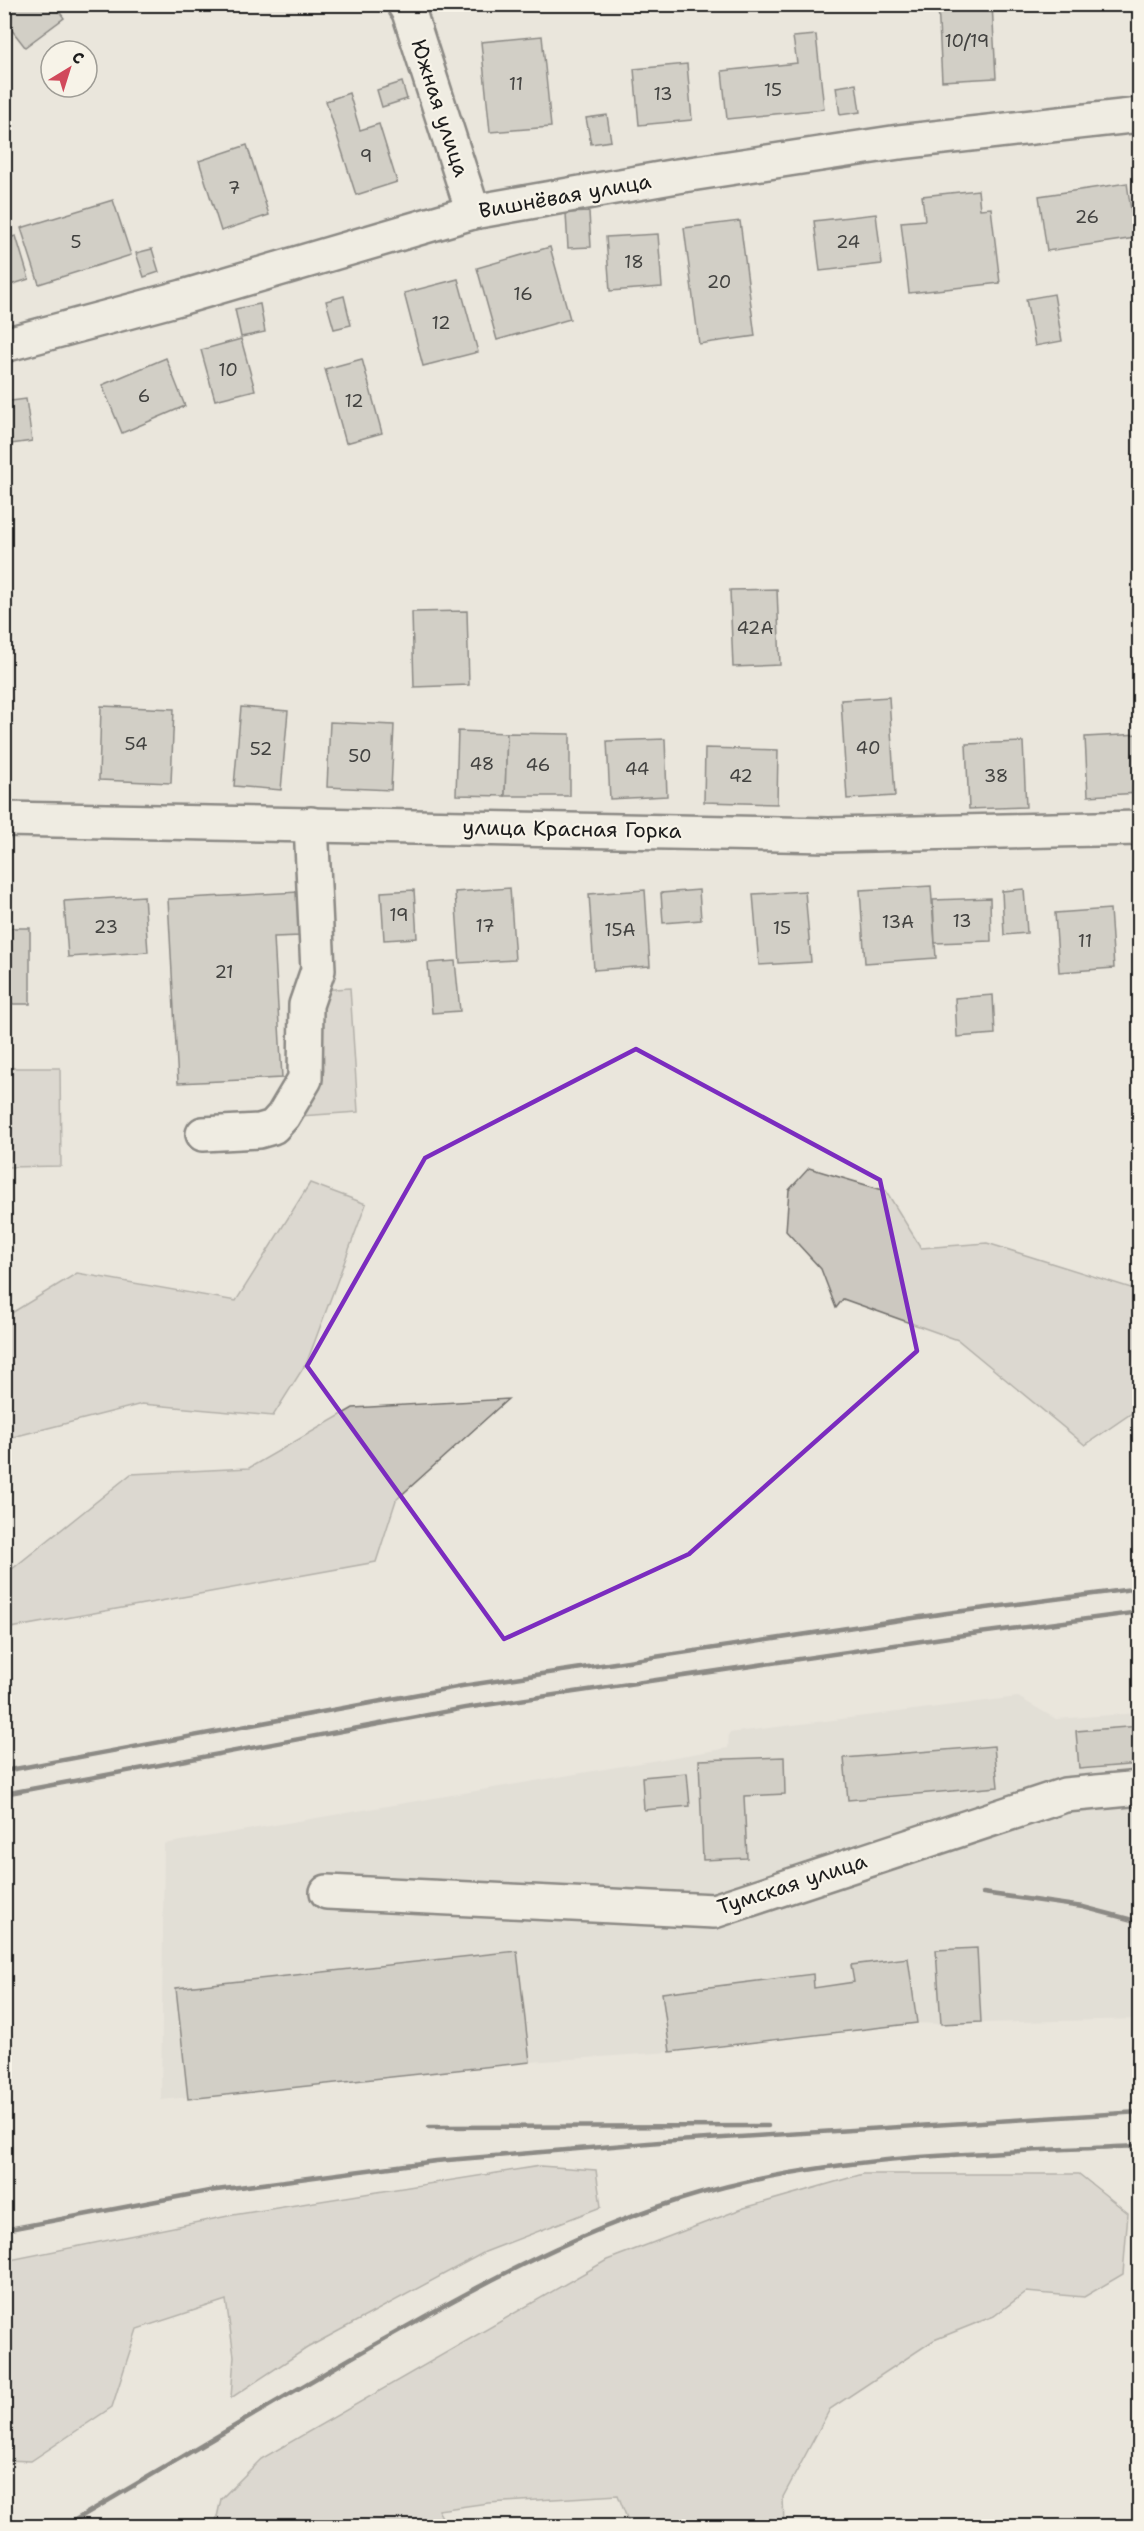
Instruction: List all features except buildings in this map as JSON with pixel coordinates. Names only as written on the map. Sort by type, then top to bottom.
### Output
[{"type":"street","name":"Южная улица","points":[[404,4],[409,12],[473,212]]},
{"type":"street","name":"Вишнёвая улица","points":[[4,345],[183,297],[473,212],[677,176],[887,144],[1140,115]]},
{"type":"street","name":"улица Красная Горка","points":[[4,819],[829,835],[1140,828]]},
{"type":"street","points":[[203,1134],[259,1131],[273,1126],[283,1116],[305,1079],[306,1005],[318,970],[319,960],[311,824]]},
{"type":"street","name":"Тумская улица","points":[[327,1892],[714,1911],[1065,1796],[1140,1788]]},
{"type":"highlighted area","points":[[636,1049],[880,1180],[917,1351],[689,1554],[504,1639],[307,1366],[425,1158]]},
{"type":"shaded area","points":[[350,988],[358,1112],[300,1116],[299,1106],[324,1071],[320,990]]},
{"type":"shaded area","points":[[4,1068],[60,1068],[61,1166],[5,1167]]},
{"type":"shaded area","points":[[809,1168],[886,1191],[921,1248],[987,1243],[1131,1288],[1139,1287],[1139,1408],[1085,1445],[958,1340],[843,1299],[836,1308],[821,1269],[786,1231],[789,1190]]},
{"type":"shaded area","points":[[310,1183],[366,1204],[307,1362],[273,1416],[142,1404],[5,1439],[5,1317],[77,1273],[236,1301]]},
{"type":"shaded area","points":[[508,1399],[396,1500],[376,1562],[5,1629],[5,1572],[7,1573],[131,1474],[249,1468],[353,1408]]},
{"type":"shaded area","points":[[1018,1697],[1056,1719],[1139,1713],[1139,2019],[916,2023],[670,2052],[530,2062],[161,2100],[164,1844],[728,1748],[729,1733]]},
{"type":"shaded area","points":[[540,2166],[596,2170],[601,2207],[485,2252],[307,2348],[231,2398],[234,2356],[226,2300],[137,2329],[112,2407],[31,2461],[5,2460],[5,2261],[233,2215]]},
{"type":"shaded area","points":[[863,2174],[1079,2174],[1128,2213],[1123,2274],[1084,2297],[1026,2292],[994,2316],[934,2340],[830,2409],[783,2497],[784,2526],[630,2526],[618,2495],[488,2503],[438,2510],[447,2526],[215,2526],[221,2499],[261,2459],[607,2260],[744,2208]]},
{"type":"railway","points":[[4,1771],[462,1686],[947,1613],[1140,1588]]},
{"type":"railway","points":[[4,1794],[465,1708],[949,1637],[1140,1612]]},
{"type":"railway","points":[[983,1893],[1083,1907],[1140,1922]]},
{"type":"railway","points":[[4,2230],[209,2191],[436,2161],[660,2142],[1140,2112]]},
{"type":"railway","points":[[429,2127],[768,2126]]},
{"type":"railway","points":[[65,2526],[333,2368],[463,2296],[555,2249],[650,2209],[750,2181],[847,2165],[944,2155],[1140,2146]]}]
